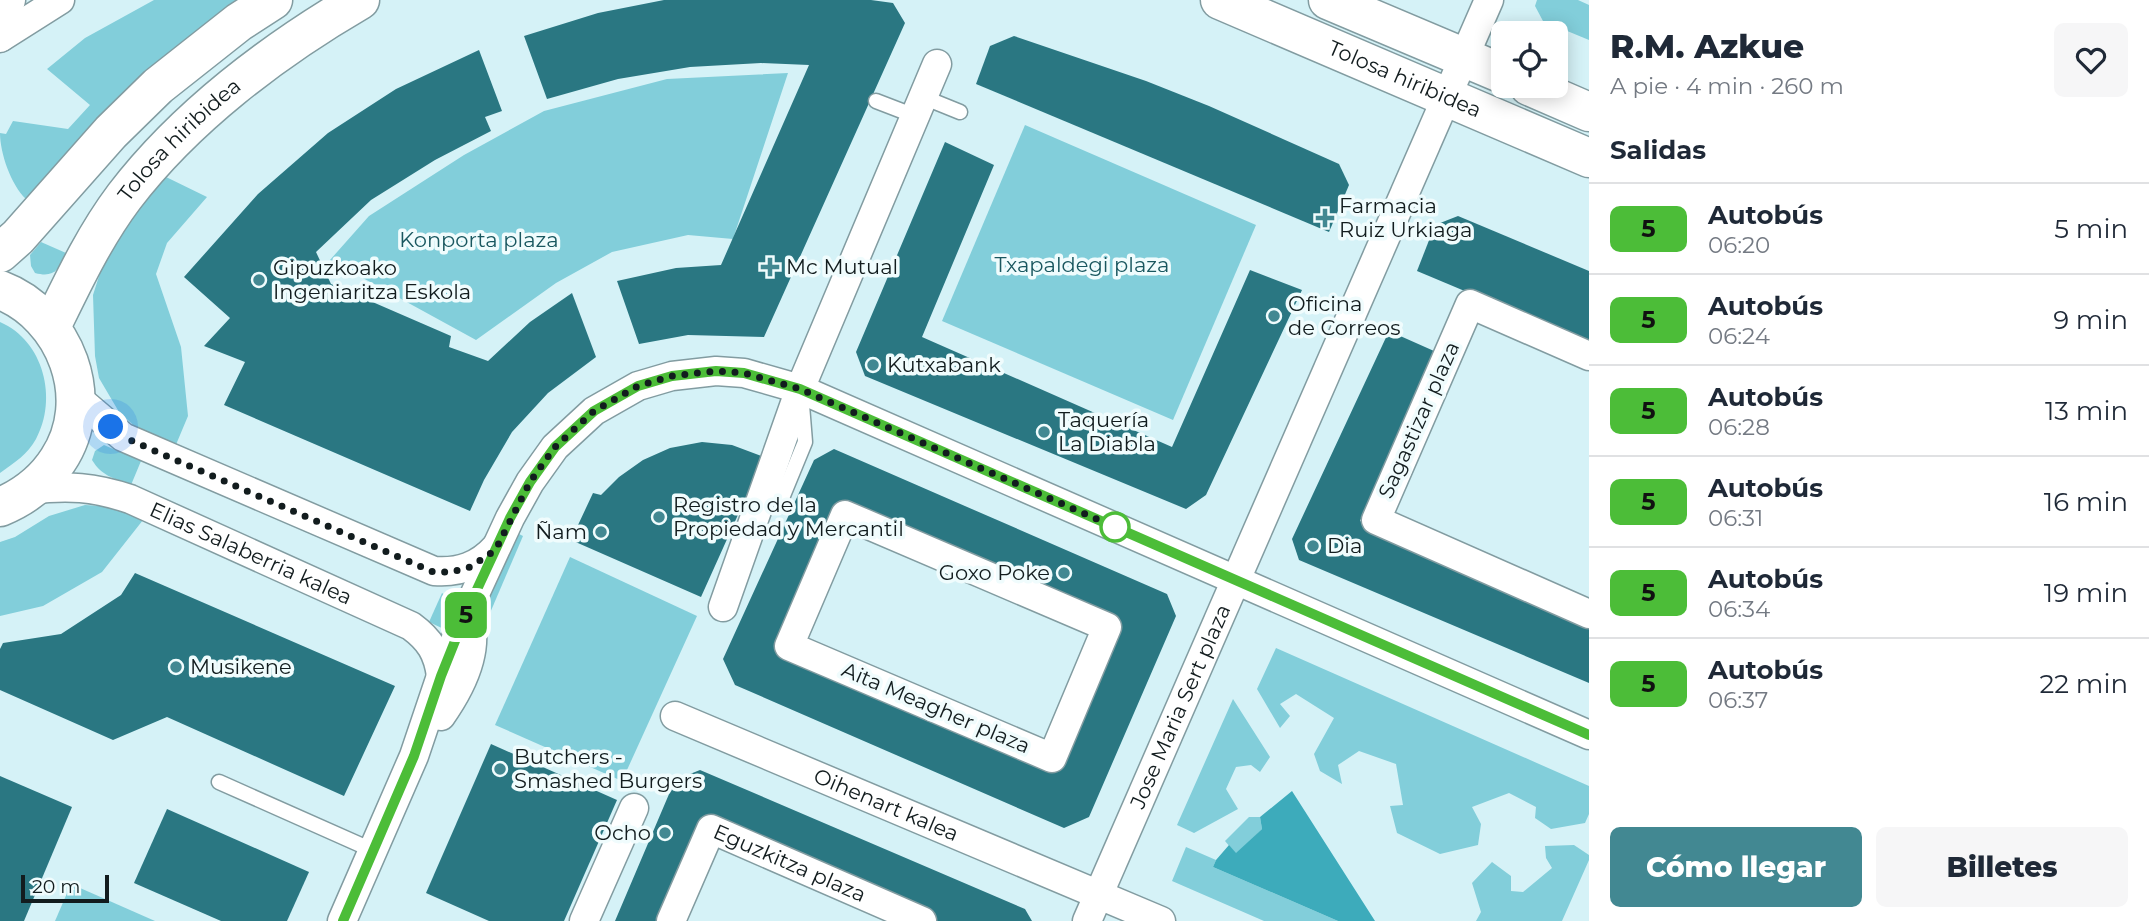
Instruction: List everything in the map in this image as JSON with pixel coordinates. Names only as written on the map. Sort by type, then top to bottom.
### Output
[{"type":"main road","points":[[0,253],[18,237],[111,132],[158,86],[239,22],[273,0]]},
{"type":"main road","name":"Tolosa hiribidea","points":[[51,327],[82,262],[124,197],[158,157],[193,121],[266,62],[324,21],[360,0]]},
{"type":"main road","name":"Tolosa hiribidea","points":[[1220,0],[1589,158]]},
{"type":"main road","name":"Tolosa hiribidea","points":[[1328,0],[1491,69]]},
{"type":"main road","points":[[1558,98],[1589,111]]},
{"type":"main road","points":[[0,290],[29,306],[51,327],[65,348],[73,372],[76,397],[75,418],[60,459],[46,476],[15,499]]},
{"type":"street","points":[[0,38],[11,0]]},
{"type":"street","points":[[0,38],[60,0]]},
{"type":"street","points":[[342,921],[414,756],[441,676],[467,611],[530,482],[555,447],[594,411],[638,386],[672,376],[716,371],[744,373],[800,389],[1236,579],[1489,0]]},
{"type":"street","points":[[723,607],[800,389],[937,64]]},
{"type":"street","name":"Sagastizar plaza","points":[[1589,356],[1470,304],[1376,520],[1589,614]]},
{"type":"street","points":[[76,397],[123,437],[433,572],[447,582],[458,594],[467,611],[473,640],[471,655],[453,699],[414,756]]},
{"type":"street","name":"Elias Salaberria kalea","points":[[15,499],[56,487],[82,487],[130,499],[411,626],[424,635],[433,647],[441,676]]},
{"type":"street","name":"Aita Meagher plaza","points":[[845,514],[1107,626],[1052,758],[789,646],[845,514]]},
{"type":"street","points":[[433,572],[451,572],[470,567],[490,554],[498,545]]},
{"type":"street","name":"Jose Maria Sert plaza","points":[[1087,921],[1236,579],[1589,735]]},
{"type":"street","name":"Oihenart kalea","points":[[675,716],[1098,894]]},
{"type":"street","points":[[584,921],[634,807]]},
{"type":"street","name":"Eguzkitza plaza","points":[[671,921],[710,829],[922,921]]},
{"type":"street","points":[[1098,894],[1161,921]]},
{"type":"lane","points":[[876,101],[960,112]]},
{"type":"lane","points":[[782,498],[805,442],[800,389]]},
{"type":"lane","points":[[219,782],[372,850]]},
{"type":"green space","points":[[154,0],[247,0],[157,65],[26,199],[7,168],[0,133],[6,134],[13,121],[68,129],[90,105],[47,69],[85,38]]},
{"type":"green space","points":[[1537,0],[1578,0],[1589,5],[1589,40],[1568,31],[1568,21],[1543,21],[1535,6]]},
{"type":"green space","name":"Konporta plaza","points":[[788,73],[733,239],[688,235],[612,252],[556,283],[476,340],[330,260],[369,216],[464,155],[544,111],[667,79]]},
{"type":"green space","name":"Txapaldegi plaza","points":[[1025,125],[1256,225],[1173,420],[942,321]]},
{"type":"green space","points":[[164,176],[207,197],[167,243],[156,274],[181,347],[188,416],[175,447],[141,432],[119,412],[99,378],[95,356],[93,295],[107,251]]},
{"type":"green space","points":[[41,242],[66,253],[58,268],[51,273],[35,273],[31,266],[30,255]]},
{"type":"green space","points":[[0,322],[15,331],[37,357],[46,389],[46,407],[43,423],[33,444],[25,454],[0,473]]},
{"type":"green space","points":[[104,445],[141,461],[131,485],[104,473],[92,460],[95,451]]},
{"type":"green space","points":[[85,505],[116,507],[143,520],[102,572],[43,606],[0,616],[0,542],[15,537],[49,516]]},
{"type":"green space","points":[[515,532],[523,536],[484,627],[479,609]]},
{"type":"green space","points":[[570,557],[697,616],[622,781],[495,725]]},
{"type":"green space","points":[[442,593],[452,600],[458,609],[448,631],[429,622]]},
{"type":"green space","points":[[1276,648],[1589,786],[1589,814],[1585,823],[1551,829],[1535,818],[1536,807],[1509,793],[1472,807],[1481,824],[1478,845],[1440,854],[1397,833],[1390,806],[1403,805],[1396,764],[1359,751],[1338,765],[1342,784],[1320,771],[1314,754],[1334,718],[1296,694],[1280,704],[1290,716],[1280,728],[1257,689]]},
{"type":"green space","points":[[1233,699],[1270,757],[1260,772],[1251,765],[1236,767],[1226,789],[1238,809],[1194,833],[1177,825]]},
{"type":"green space","points":[[1249,817],[1260,817],[1262,829],[1236,854],[1225,841]]},
{"type":"green space","points":[[1574,845],[1589,855],[1589,860],[1562,921],[1476,921],[1481,912],[1472,883],[1492,862],[1511,876],[1511,891],[1523,892],[1552,868],[1546,858],[1545,846]]},
{"type":"green space","points":[[1186,847],[1216,860],[1213,867],[1338,921],[1264,921],[1172,881]]},
{"type":"green space","points":[[71,884],[155,921],[55,921]]},
{"type":"shaded area","points":[[1292,791],[1375,921],[1338,921],[1213,867],[1229,845],[1236,853],[1262,829],[1260,817]]},
{"type":"building","points":[[664,0],[871,0],[893,3],[905,23],[764,337],[688,335],[639,344],[617,281],[676,268],[721,265],[809,65],[761,63],[690,67],[618,79],[547,99],[524,36],[598,13]]},
{"type":"building","points":[[1014,36],[1146,81],[1339,164],[1349,185],[1329,232],[976,84],[990,46]]},
{"type":"building","name":"Gipuzkoako Ingeniaritza Eskola","points":[[479,50],[502,111],[485,117],[491,131],[435,160],[371,200],[316,252],[331,284],[451,336],[449,347],[488,361],[530,322],[572,293],[596,357],[548,393],[512,432],[484,480],[470,511],[224,405],[245,362],[204,346],[230,318],[184,277],[258,194],[328,133],[396,89]]},
{"type":"building","points":[[945,142],[994,165],[922,337],[1172,447],[1250,270],[1302,290],[1206,495],[1186,509],[865,376],[856,352]]},
{"type":"building","points":[[1458,216],[1589,271],[1589,343],[1417,271],[1435,225]]},
{"type":"building","points":[[1389,331],[1434,351],[1360,521],[1589,623],[1589,683],[1299,560],[1292,539]]},
{"type":"building","name":"Registro de la Propiedad y Mercantil","points":[[702,442],[732,445],[764,457],[701,597],[571,540],[593,493],[601,495],[619,477],[643,460],[670,448]]},
{"type":"building","points":[[834,449],[1167,594],[1176,616],[1089,817],[1064,828],[735,685],[723,659],[814,460]],"holes":[[[845,515],[1107,627],[1052,758],[789,646]]]},
{"type":"building","name":"Musikene","points":[[135,573],[395,686],[344,796],[167,717],[113,740],[0,690],[0,649],[3,643],[61,634],[121,595]]},
{"type":"building","points":[[491,744],[617,800],[564,921],[489,921],[426,893]]},
{"type":"building","points":[[700,770],[1025,909],[1032,921],[922,921],[711,829],[671,921],[615,921],[675,780]]},
{"type":"building","points":[[0,776],[72,807],[24,921],[0,921]]},
{"type":"building","points":[[167,809],[309,872],[287,921],[221,921],[134,883]]},
{"type":"bus line","name":"5","points":[[343,921],[414,756],[441,676],[467,611],[510,518],[530,482],[555,447],[594,411],[638,386],[672,376],[716,371],[744,373],[800,389],[1589,735]]},
{"type":"place","name":"Farmacia Ruiz Urkiaga","points":[[1325,218]]},
{"type":"place","name":"Mc Mutual","points":[[770,267]]},
{"type":"place","name":"Gipuzkoako Ingeniaritza Eskola","points":[[259,280]]},
{"type":"place","name":"Oficina de Correos","points":[[1274,316]]},
{"type":"place","name":"Kutxabank","points":[[873,365]]},
{"type":"place","name":"Taquería La Diabla","points":[[1044,432]]},
{"type":"place","name":"Registro de la Propiedad y Mercantil","points":[[659,517]]},
{"type":"place","name":"Ñam","points":[[601,532]]},
{"type":"place","name":"Dia","points":[[1313,546]]},
{"type":"place","name":"Goxo Poke","points":[[1064,573]]},
{"type":"place","name":"Musikene","points":[[176,667]]},
{"type":"place","name":"Butchers - Smashed Burgers","points":[[500,769]]},
{"type":"place","name":"Ocho","points":[[665,833]]},
{"type":"route","points":[[111,427],[123,437],[433,572],[458,571],[480,561],[498,545],[530,482],[555,447],[594,411],[638,386],[672,376],[716,371],[744,373],[800,389],[1115,527]]}]
